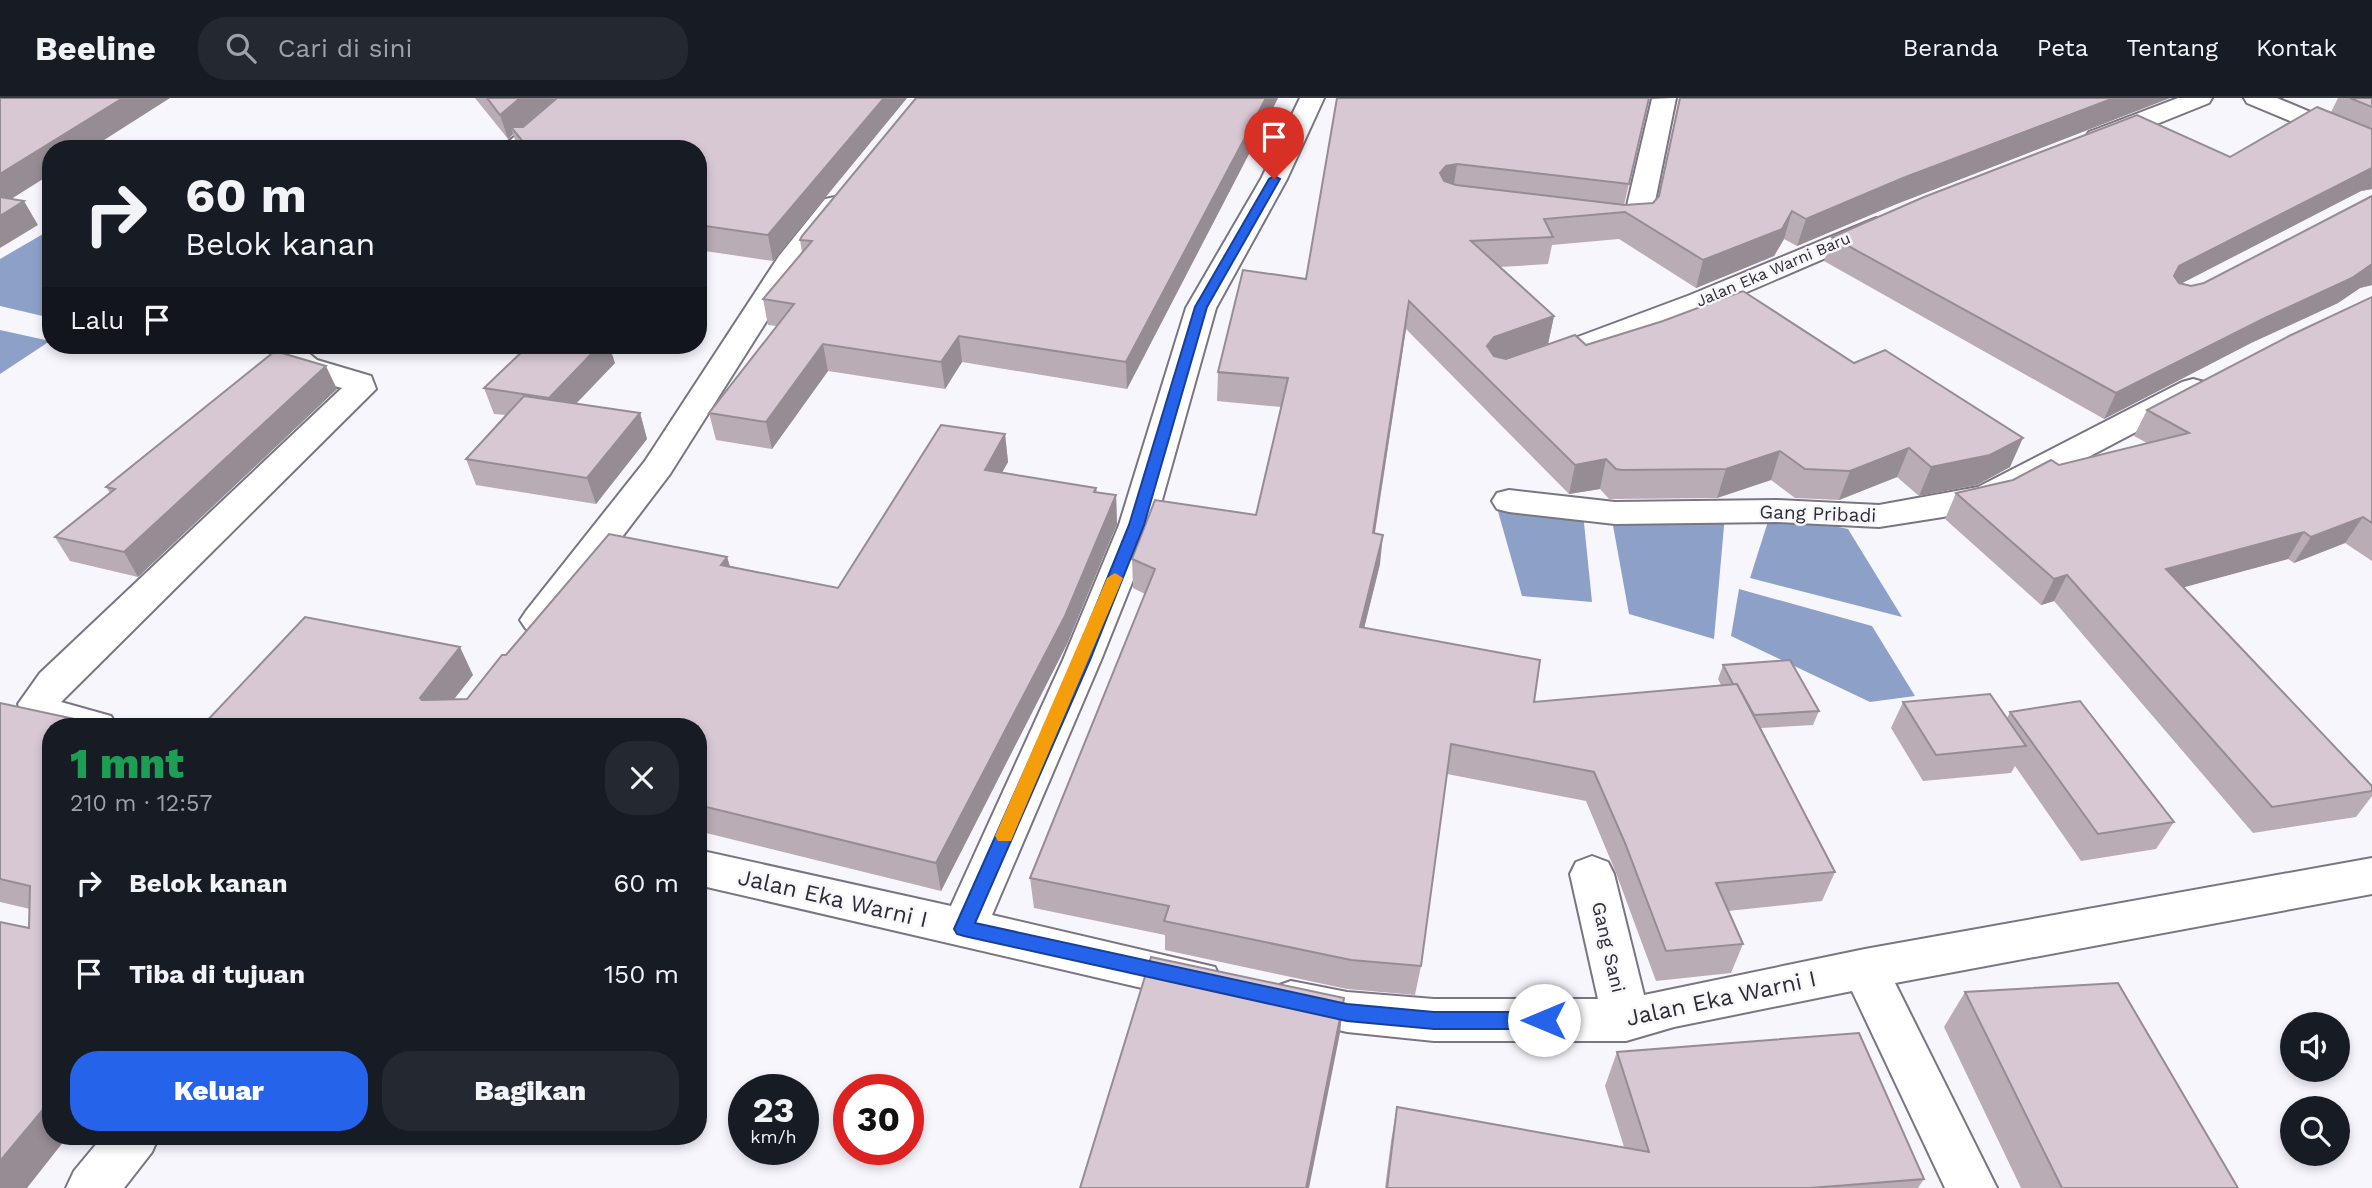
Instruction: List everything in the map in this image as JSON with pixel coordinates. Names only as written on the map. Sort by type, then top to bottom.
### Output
[{"type":"street","points":[[524,140],[575,98]]},
{"type":"street","points":[[964,929],[1082,660],[1136,525],[1201,307],[1274,179],[1312,98]]},
{"type":"street","points":[[2071,148],[2200,98]]},
{"type":"street","points":[[2256,98],[2372,147]]},
{"type":"street","points":[[1580,218],[1629,223],[1637,221],[1671,99]]},
{"type":"street","points":[[523,640],[658,467],[793,256],[854,182]]},
{"type":"street","name":"Jalan Eka Warni Baru","points":[[1513,371],[1689,305],[1905,214]]},
{"type":"street","points":[[62,718],[38,710],[38,704],[54,683],[360,390],[360,383],[298,364],[287,354]]},
{"type":"street","name":"Gang Pribadi","points":[[1509,501],[1615,513],[1776,511],[1879,516],[1943,506],[1989,495],[2216,377]]},
{"type":"street","name":"Jalan Eka Warni I","points":[[707,869],[1244,992],[1347,1012],[1434,1020],[1626,1020],[1674,1007],[1865,969],[2372,876]]},
{"type":"street","name":"Gang Sani","points":[[1592,874],[1626,1020]]},
{"type":"street","points":[[1865,969],[1970,1188]]},
{"type":"street","points":[[92,1188],[127,1145]]},
{"type":"water","points":[[42,235],[42,316],[0,306],[0,259]]},
{"type":"water","points":[[0,330],[42,339],[42,346],[0,374]]},
{"type":"water","points":[[1497,508],[1583,513],[1592,602],[1522,596]]},
{"type":"water","points":[[1771,512],[1848,529],[1902,617],[1750,578]]},
{"type":"water","points":[[1725,515],[1714,639],[1629,614],[1612,520]]},
{"type":"water","points":[[1739,589],[1872,626],[1915,696],[1870,702],[1731,636]]},
{"type":"building","points":[[0,98],[123,98],[55,140],[42,140],[42,148],[0,174]]},
{"type":"building","points":[[487,98],[520,98],[500,115]]},
{"type":"building","points":[[557,98],[884,98],[768,235],[707,226],[707,140],[522,140],[511,127],[523,127]]},
{"type":"building","points":[[916,98],[1266,98],[1126,362],[959,336],[941,362],[823,344],[766,422],[709,413],[794,304],[763,299],[812,241],[800,240],[802,236]]},
{"type":"building","points":[[1337,98],[1649,98],[1629,184],[1457,164],[1446,166],[1440,173],[1444,181],[1456,185],[1625,205],[1653,203],[1659,196],[1680,98],[2114,98],[1903,178],[1806,219],[1792,211],[1782,229],[1703,260],[1625,212],[1544,219],[1553,237],[1471,241],[1554,316],[1494,337],[1487,346],[1494,356],[1506,359],[1575,335],[1586,345],[1663,321],[1743,291],[1854,363],[1885,350],[2023,438],[1990,455],[1931,467],[1909,448],[1850,471],[1805,469],[1780,451],[1726,469],[1622,470],[1616,469],[1606,459],[1575,465],[1409,301],[1373,533],[1383,535],[1360,627],[1540,660],[1534,702],[1737,684],[1835,872],[1716,883],[1743,944],[1666,951],[1625,843],[1594,772],[1451,744],[1421,966],[1351,960],[1164,921],[1169,906],[1030,878],[1155,569],[1132,559],[1155,500],[1256,515],[1288,378],[1218,372],[1243,270],[1306,279]]},
{"type":"building","points":[[2350,98],[2372,98],[2372,107]]},
{"type":"building","points":[[2317,107],[2372,129],[2372,168],[2179,266],[2174,276],[2179,283],[2191,286],[2204,283],[2372,196],[2372,264],[2352,278],[2265,318],[2116,393],[1832,237],[1924,197],[2137,115],[2230,157]]},
{"type":"building","points":[[0,197],[24,201],[0,216]]},
{"type":"building","points":[[2372,297],[2372,523],[2363,517],[2311,537],[2304,532],[2166,569],[2372,786],[2372,791],[2272,807],[2067,575],[2054,579],[1956,493],[2013,480],[2051,460],[2059,465],[2189,433],[2147,410],[2289,336]]},
{"type":"building","points":[[271,354],[285,354],[326,366],[124,552],[55,537],[115,489],[106,487]]},
{"type":"building","points":[[520,354],[591,354],[549,398],[484,388]]},
{"type":"building","points":[[524,396],[640,413],[587,478],[466,459]]},
{"type":"building","points":[[941,425],[1005,434],[985,470],[1096,488],[1094,492],[1116,495],[1065,616],[936,863],[707,807],[707,718],[210,718],[305,617],[460,647],[420,698],[467,699],[502,655],[506,655],[609,534],[727,557],[721,565],[838,588]]},
{"type":"building","points":[[1790,660],[1819,711],[1754,715],[1723,665]]},
{"type":"building","points":[[1990,694],[2026,746],[1936,755],[1903,702]]},
{"type":"building","points":[[2080,701],[2174,822],[2098,834],[2010,712]]},
{"type":"building","points":[[0,703],[70,718],[42,718],[42,1111],[0,1161],[0,922],[29,928],[30,886],[0,879]]},
{"type":"building","points":[[1151,957],[1344,998],[1306,1188],[1080,1188]]},
{"type":"building","points":[[2118,983],[2238,1188],[2062,1188],[1965,992]]},
{"type":"building","points":[[1859,1033],[1924,1179],[1810,1188],[1387,1188],[1397,1107],[1649,1152],[1617,1052]]},
{"type":"slow traffic","points":[[1004,836],[1115,578]]},
{"type":"route","points":[[1274,179],[1201,307],[1136,525],[1082,660],[964,929],[1347,1012],[1434,1020],[1544,1020]]}]
